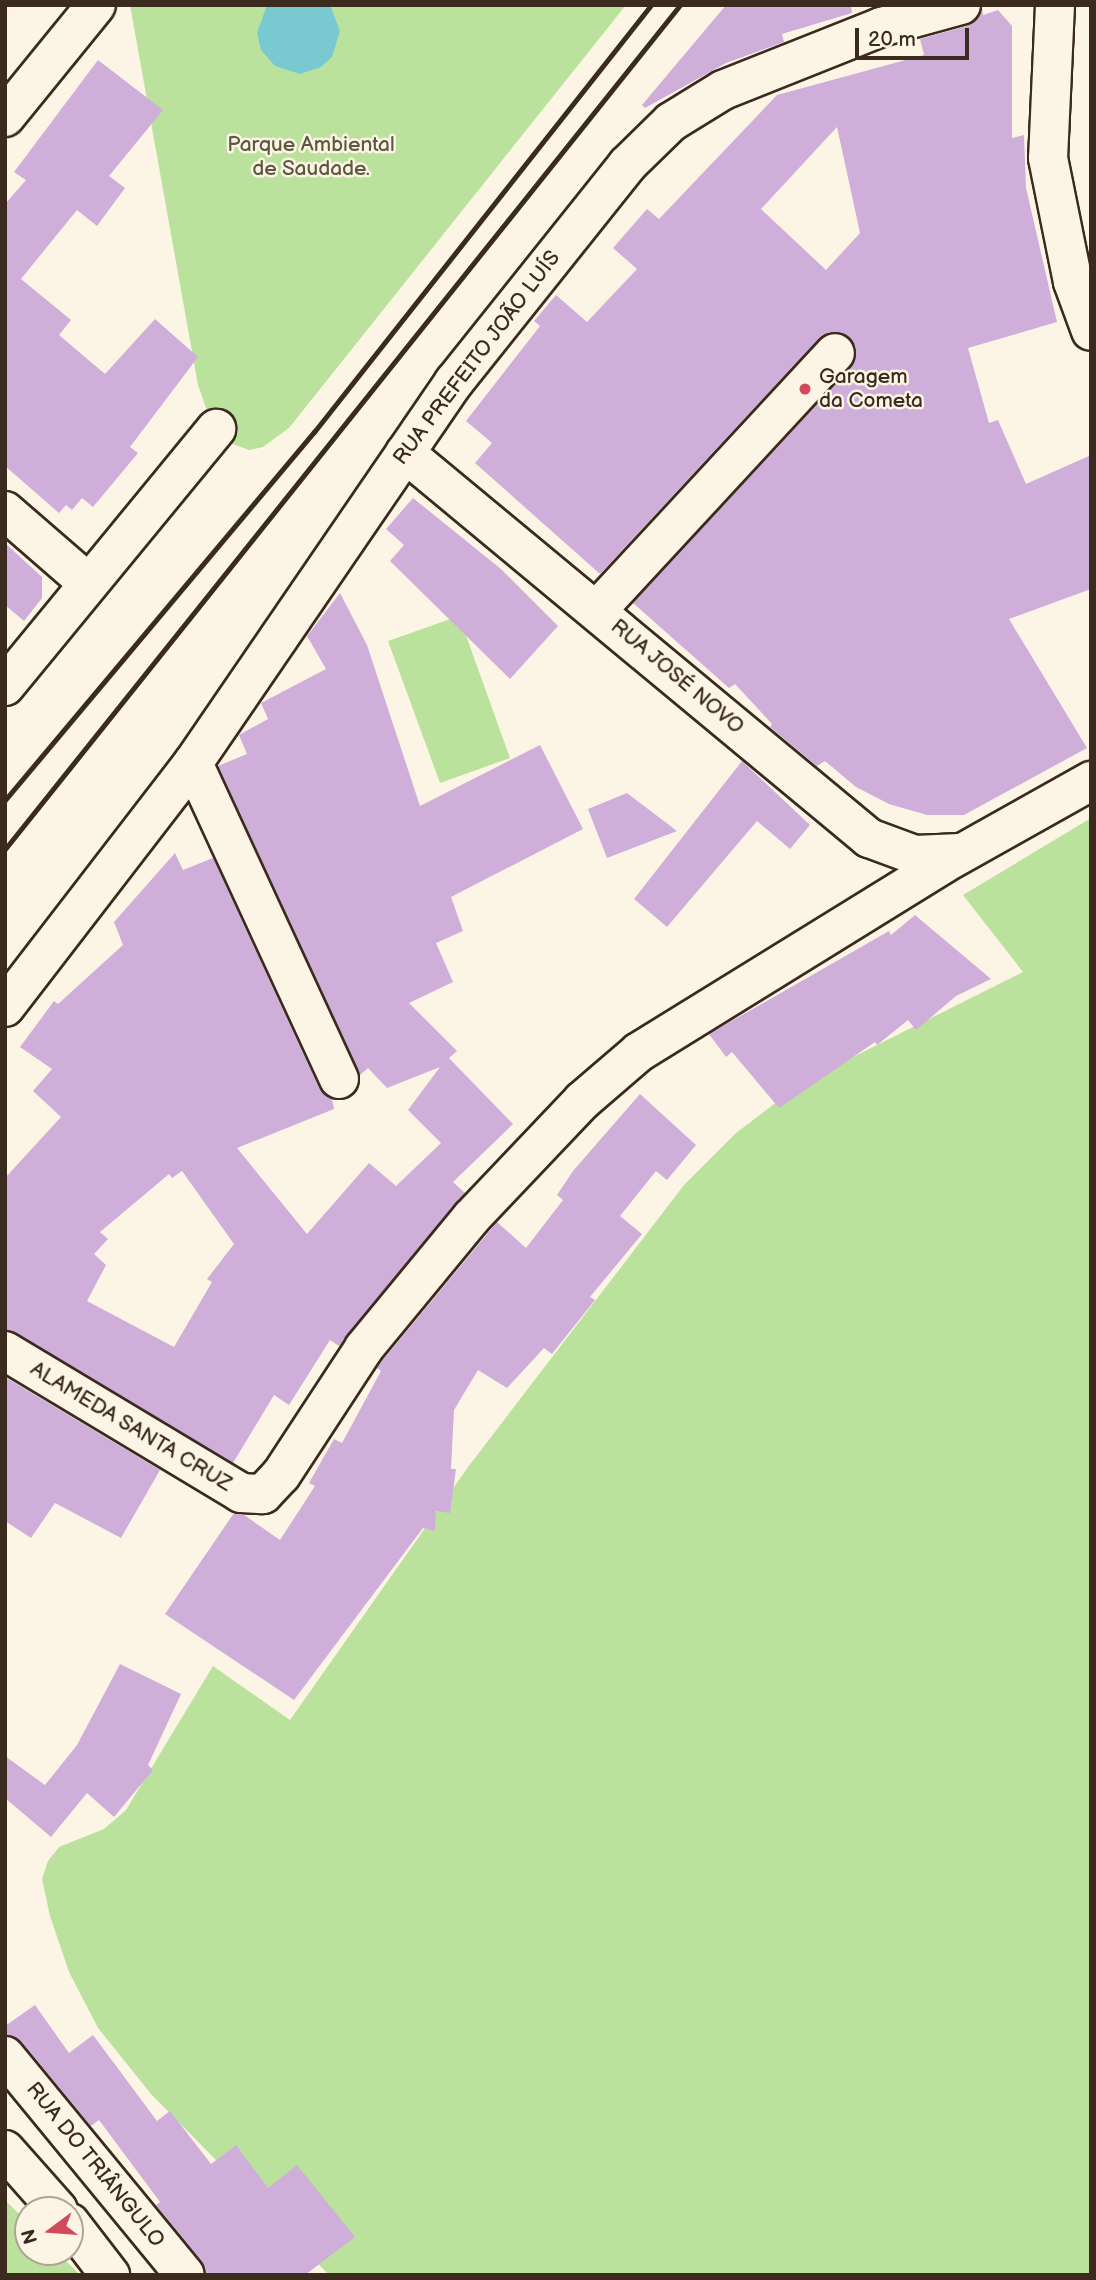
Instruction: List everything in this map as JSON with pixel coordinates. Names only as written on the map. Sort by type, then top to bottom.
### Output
[{"type":"street","points":[[5,117],[96,5]]},
{"type":"street","name":"RUA PREFEITO JOÃO LUÍS","points":[[89,895],[193,763],[405,453],[573,229],[627,165],[671,122],[773,67],[881,27],[961,5]]},
{"type":"street","points":[[1048,15],[1048,158],[1073,282],[1091,331]]},
{"type":"street","points":[[597,610],[835,353]]},
{"type":"street","points":[[5,686],[216,429]]},
{"type":"street","name":"RUA JOSÉ NOVO","points":[[405,453],[869,838],[915,855],[955,858],[1091,780]]},
{"type":"street","points":[[5,511],[88,583]]},
{"type":"street","points":[[193,763],[339,1079]]},
{"type":"street","name":"ALAMEDA SANTA CRUZ","points":[[5,1351],[241,1493],[263,1494],[287,1465],[363,1348],[471,1217],[582,1101],[639,1052],[955,858]]},
{"type":"street","points":[[5,968],[89,895]]},
{"type":"street","points":[[5,1007],[89,895]]},
{"type":"street","name":"RUA DO TRIÂNGULO","points":[[5,2056],[185,2275]]},
{"type":"street","points":[[5,2150],[46,2196]]},
{"type":"street","points":[[84,2241],[110,2275]]},
{"type":"green space","name":"Parque Ambiental de Saudade.","points":[[130,5],[626,5],[289,428],[263,447],[249,450],[227,442],[212,425],[198,385]]},
{"type":"green space","points":[[459,616],[510,758],[440,783],[388,641]]},
{"type":"green space","points":[[1091,818],[1091,2275],[329,2275],[151,2094],[98,2028],[69,1972],[50,1916],[42,1879],[48,1861],[59,1847],[104,1829],[126,1810],[213,1666],[290,1720],[468,1467],[684,1185],[736,1133],[803,1082],[1023,972],[963,895]]},
{"type":"green space","points":[[5,2200],[14,2209],[14,2266],[71,2266],[80,2275],[5,2275]]},
{"type":"water","points":[[267,5],[330,5],[340,31],[332,57],[321,67],[300,74],[275,66],[261,50],[257,33]]},
{"type":"building","points":[[726,5],[851,5],[852,13],[782,34],[784,42],[726,63],[645,108],[642,105]]},
{"type":"building","points":[[982,8],[983,15],[998,10],[1012,26],[1012,138],[1024,135],[1026,188],[1057,322],[968,348],[989,423],[998,420],[1026,484],[1091,455],[1091,589],[1009,619],[1087,748],[964,815],[927,815],[889,804],[856,787],[825,761],[817,766],[770,727],[772,724],[735,684],[729,688],[633,603],[851,368],[856,347],[849,337],[829,332],[819,338],[600,574],[475,463],[492,443],[466,421],[540,326],[534,321],[556,295],[587,322],[637,269],[613,248],[647,209],[659,219],[777,95],[924,55],[920,39],[967,26]],"holes":[[[837,127],[860,233],[826,270],[761,209]]]},
{"type":"building","points":[[98,60],[163,110],[109,176],[125,188],[97,226],[77,210],[21,279],[71,320],[59,335],[105,374],[155,319],[198,357],[130,447],[138,453],[93,507],[82,498],[72,510],[66,505],[59,513],[5,466],[5,204],[26,180],[14,172]]},
{"type":"building","points":[[413,498],[501,569],[558,626],[510,679],[390,561],[404,545],[386,529]]},
{"type":"building","points":[[5,543],[42,577],[42,598],[24,621],[5,605]]},
{"type":"building","points":[[340,593],[367,645],[420,806],[540,745],[583,829],[451,897],[463,931],[436,943],[453,982],[409,1003],[457,1051],[449,1058],[513,1124],[453,1182],[465,1193],[339,1346],[330,1340],[289,1405],[274,1395],[233,1463],[5,1329],[5,1178],[61,1117],[33,1091],[52,1069],[20,1047],[54,1001],[58,1004],[123,945],[114,922],[175,853],[183,870],[213,858],[319,1088],[332,1099],[334,1109],[237,1148],[307,1234],[369,1163],[396,1186],[441,1143],[408,1110],[440,1067],[387,1088],[368,1068],[360,1075],[218,766],[247,754],[239,735],[268,719],[261,703],[326,669],[307,636]],"holes":[[[182,1171],[234,1244],[207,1279],[212,1282],[174,1347],[87,1301],[106,1265],[94,1254],[108,1239],[100,1232],[169,1174],[172,1178]]]},
{"type":"building","points":[[742,761],[810,825],[790,849],[757,821],[667,927],[634,899]]},
{"type":"building","points":[[627,793],[677,831],[607,858],[588,809]]},
{"type":"building","points":[[915,915],[991,979],[956,996],[916,1030],[908,1020],[877,1045],[875,1042],[779,1108],[732,1052],[726,1057],[709,1034],[889,931],[891,935]]},
{"type":"building","points":[[640,1094],[696,1145],[667,1180],[656,1171],[620,1216],[642,1234],[590,1297],[595,1300],[552,1354],[544,1348],[507,1388],[478,1370],[454,1410],[451,1469],[456,1469],[450,1513],[436,1511],[435,1531],[423,1528],[294,1700],[165,1614],[234,1513],[244,1515],[280,1540],[315,1486],[309,1483],[334,1439],[342,1443],[381,1371],[377,1368],[382,1361],[497,1222],[526,1248],[563,1200],[557,1195],[573,1171]]},
{"type":"building","points":[[5,1377],[160,1470],[121,1538],[55,1503],[31,1538],[5,1521]]},
{"type":"building","points":[[120,1664],[181,1694],[148,1765],[153,1770],[114,1817],[87,1793],[51,1837],[5,1798],[5,1756],[45,1785],[77,1745]]},
{"type":"building","points":[[35,2005],[69,2053],[93,2035],[157,2121],[170,2111],[211,2164],[236,2145],[268,2188],[297,2165],[355,2237],[305,2275],[206,2275],[202,2261],[156,2205],[160,2202],[99,2120],[91,2126],[22,2042],[5,2034],[5,2026]]},
{"type":"railway","points":[[5,800],[314,432],[651,5]]},
{"type":"railway","points":[[5,849],[680,5]]},
{"type":"place","name":"Garagem da Cometa","points":[[805,389]]}]
